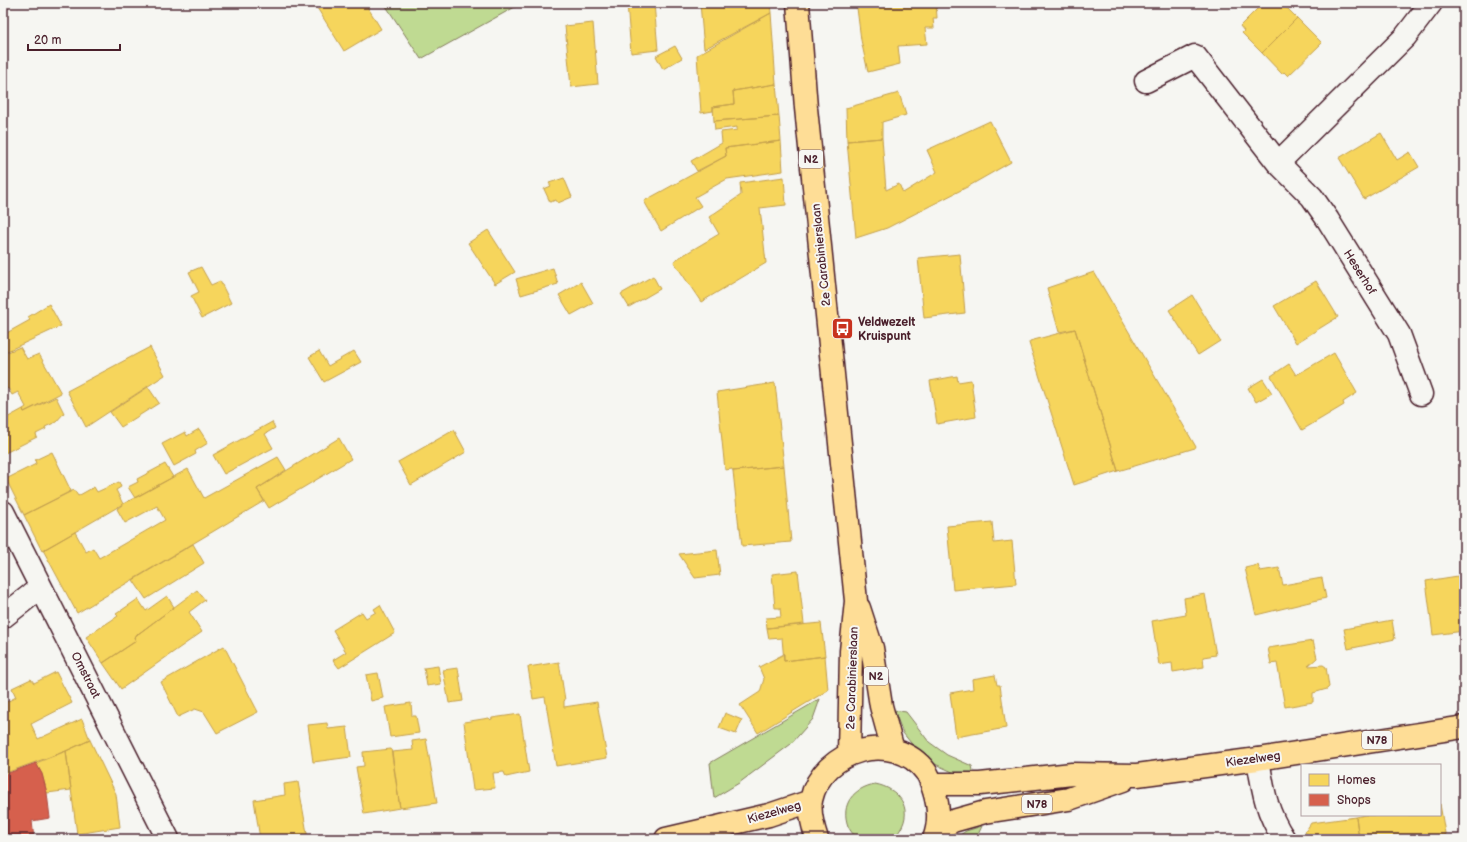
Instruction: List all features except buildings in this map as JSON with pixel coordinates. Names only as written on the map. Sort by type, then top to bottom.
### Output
[{"type":"main road","name":"2e Carabinierslaan","points":[[798,3],[806,108],[856,601],[852,651],[849,754]]},
{"type":"main road","name":"2e Carabinierslaan","points":[[856,601],[872,648],[881,706],[893,750]]},
{"type":"main road","name":"Kiezelweg","points":[[932,784],[980,784],[1072,774],[1137,775],[1258,759],[1464,727]]},
{"type":"main road","name":"Kiezelweg","points":[[817,839],[812,825],[811,801],[819,782],[826,771],[836,761],[849,754],[870,749],[893,750],[908,757],[918,764],[926,773],[932,784],[938,805],[936,835]]},
{"type":"main road","name":"Kiezelweg","points":[[936,835],[953,822],[985,812],[1069,799],[1137,775]]},
{"type":"main road","name":"Kiezelweg","points":[[666,839],[768,815],[811,801]]},
{"type":"street","points":[[1278,163],[1405,37],[1431,3]]},
{"type":"street","name":"Heserhof","points":[[1146,81],[1195,56],[1278,163],[1312,197],[1328,220],[1399,334],[1421,394]]},
{"type":"street","name":"Omstraat","points":[[3,512],[168,839]]},
{"type":"street","points":[[3,617],[41,587]]},
{"type":"street","points":[[1258,759],[1268,809],[1284,839]]},
{"type":"green space","points":[[384,3],[522,3],[421,59]]},
{"type":"green space","points":[[820,699],[813,719],[791,744],[739,783],[714,798],[710,763]]},
{"type":"green space","points":[[894,710],[906,712],[929,742],[947,755],[972,766],[974,775],[957,774],[935,764],[915,748],[903,733]]},
{"type":"green space","points":[[875,784],[891,790],[901,800],[904,807],[904,822],[896,835],[889,840],[857,837],[850,830],[846,818],[847,804],[855,793],[867,786]]},
{"type":"green space","points":[[982,826],[976,839],[954,839],[966,831]]},
{"type":"place","name":"Veldwezelt Kruispunt","points":[[842,329]]}]
